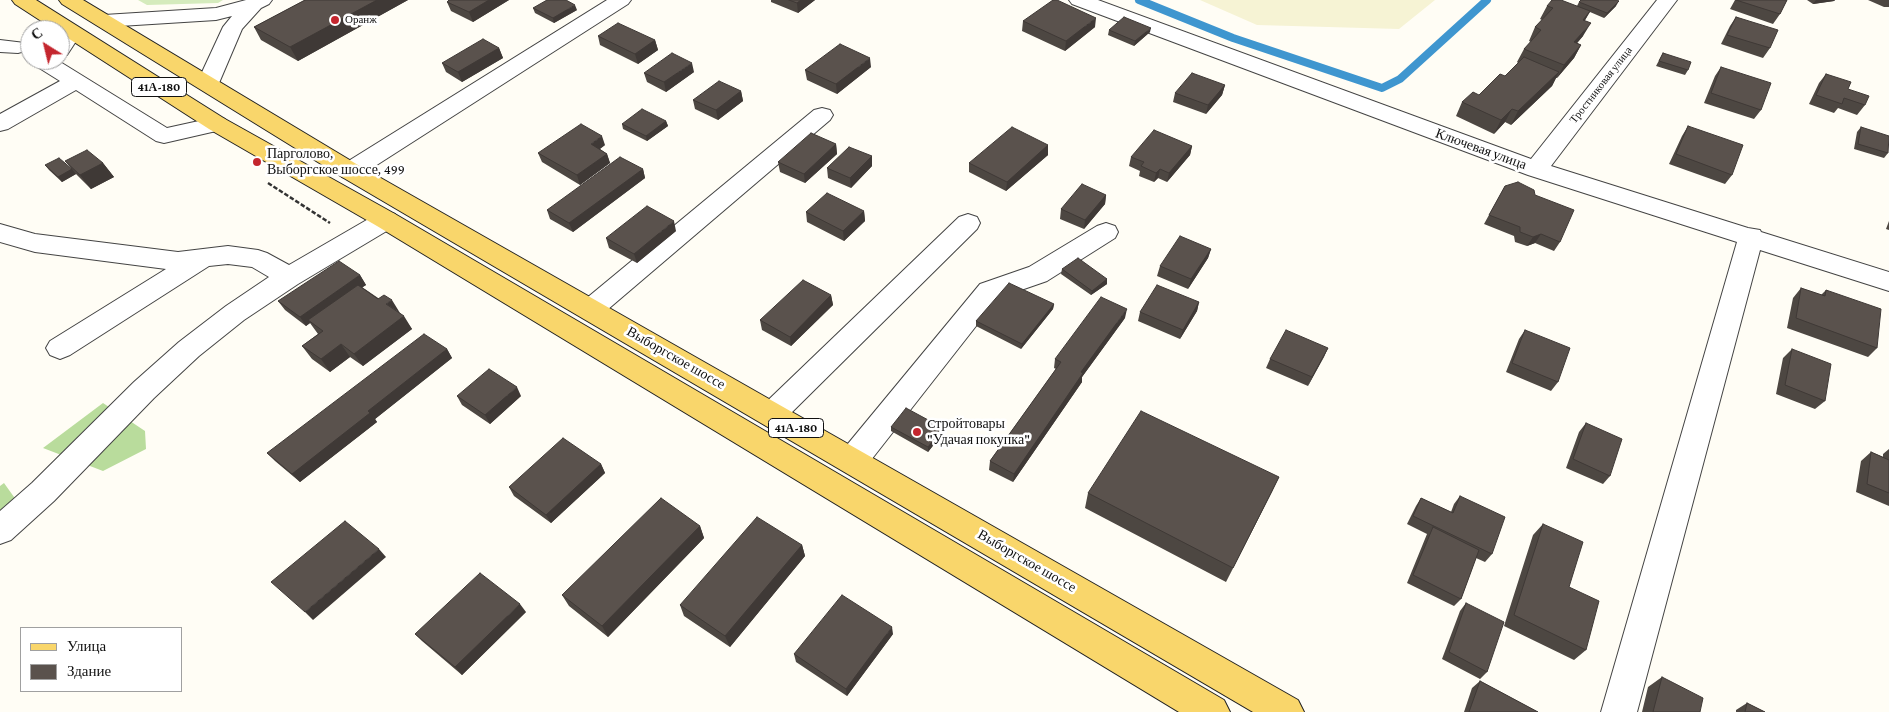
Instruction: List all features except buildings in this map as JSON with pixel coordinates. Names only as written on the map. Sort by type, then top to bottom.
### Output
[{"type":"main road","name":"41А-180","points":[[22,0],[217,124],[386,220],[1212,712]]},
{"type":"main road","name":"Выборгское шоссе","points":[[69,0],[350,171],[1286,712]]},
{"type":"street","points":[[350,171],[621,0]]},
{"type":"street","name":"Ключевая улица","points":[[1079,0],[1536,169],[1889,282]]},
{"type":"street","name":"Тростниковая улица","points":[[1536,169],[1667,0]]},
{"type":"street","points":[[104,21],[216,14],[258,2]]},
{"type":"street","points":[[208,84],[233,27],[258,2]]},
{"type":"street","points":[[58,70],[164,136],[217,124]]},
{"type":"street","points":[[0,124],[76,81]]},
{"type":"street","points":[[591,309],[822,115]]},
{"type":"street","points":[[0,530],[44,492],[144,390],[189,349],[235,313],[289,277],[386,220]]},
{"type":"street","points":[[772,414],[968,223]]},
{"type":"street","points":[[853,460],[989,291],[1038,274],[1106,232]]},
{"type":"street","points":[[0,234],[35,243],[178,261],[228,255],[258,259],[289,277]]},
{"type":"street","points":[[1619,712],[1750,236]]},
{"type":"street","points":[[60,348],[204,258]]},
{"type":"shaded area","points":[[1200,0],[1435,0],[1399,29],[1257,25]]},
{"type":"green space","points":[[138,0],[223,0],[218,3],[147,5]]},
{"type":"green space","points":[[103,403],[145,431],[146,449],[103,471],[43,448]]},
{"type":"green space","points":[[4,483],[24,511],[0,534],[0,486]]},
{"type":"waterway","points":[[1139,0],[1233,38],[1382,88],[1400,79],[1487,0]]},
{"type":"place","name":"Оранж","points":[[335,20]]},
{"type":"place","name":"Парголово, Выборгское шоссе, 499","points":[[257,162]]},
{"type":"place","name":"Cтройтовары \"Удачая покупка\"","points":[[917,432]]}]
